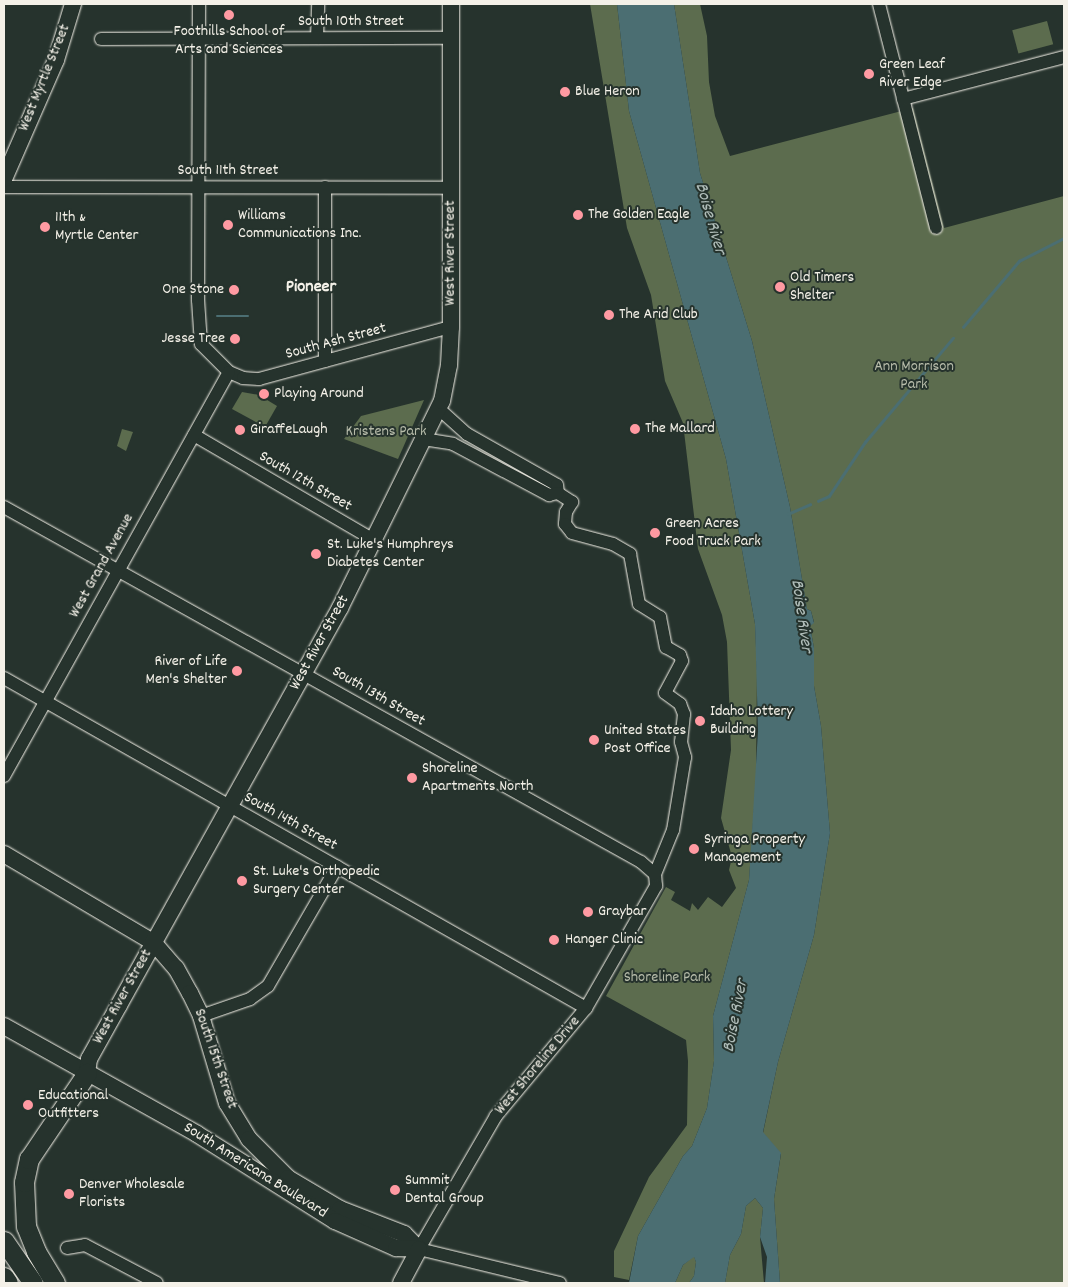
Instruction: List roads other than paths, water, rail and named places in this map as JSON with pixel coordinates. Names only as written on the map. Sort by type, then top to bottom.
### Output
[{"type":"highway","points":[[55,1283],[36,1251],[26,1226],[24,1182],[30,1159],[87,1073]]},
{"type":"highway","points":[[4,1241],[33,1283]]},
{"type":"highway","points":[[4,1277],[8,1283]]},
{"type":"main road","name":"West Myrtle Street","points":[[4,179],[56,60],[73,4]]},
{"type":"main road","name":"West River Street","points":[[87,1073],[89,1059],[304,673],[374,540],[438,408],[449,365],[451,327],[450,38],[452,4]]},
{"type":"main road","name":"South 15th Street","points":[[4,854],[153,942],[176,968],[201,1016],[227,1103],[249,1139],[288,1178],[326,1201]]},
{"type":"main road","name":"South Americana Boulevard","points":[[4,1026],[197,1134],[335,1221],[396,1248],[419,1249]]},
{"type":"main road","name":"South Americana Boulevard","points":[[326,1201],[404,1234],[419,1249]]},
{"type":"main road","name":"West Shoreline Drive","points":[[401,1283],[419,1249]]},
{"type":"street","points":[[199,4],[197,187],[199,340],[229,372]]},
{"type":"street","points":[[317,38],[318,4]]},
{"type":"street","points":[[879,4],[936,228]]},
{"type":"street","name":"South 10th Street","points":[[101,39],[450,38]]},
{"type":"street","points":[[903,99],[1064,57]]},
{"type":"street","name":"South 11th Street","points":[[4,187],[452,188]]},
{"type":"street","points":[[325,187],[325,361]]},
{"type":"street","name":"South Ash Street","points":[[229,372],[243,378],[259,380],[451,327]]},
{"type":"street","name":"West Grand Avenue","points":[[4,776],[229,372]]},
{"type":"street","points":[[423,439],[452,444],[549,495],[558,493],[557,485],[467,434],[438,408]]},
{"type":"street","name":"South 12th Street","points":[[194,435],[374,540]]},
{"type":"street","name":"West Shoreline Drive","points":[[419,1249],[496,1116],[586,1008],[656,886],[655,874],[673,830],[685,757],[681,742],[684,714],[680,704],[665,693],[682,661],[680,655],[666,647],[660,617],[639,604],[630,554],[613,544],[572,533],[565,524],[566,512],[572,502],[558,493]]},
{"type":"street","name":"South 13th Street","points":[[4,507],[119,569],[641,862],[655,874]]},
{"type":"street","name":"South 14th Street","points":[[4,678],[586,1008]]},
{"type":"street","points":[[201,1016],[250,999],[268,986],[337,867]]},
{"type":"street","points":[[68,1248],[85,1245],[157,1283]]},
{"type":"street","points":[[419,1249],[560,1283]]},
{"type":"water","name":"Boise River","points":[[617,4],[674,4],[700,173],[752,341],[790,507],[807,609],[811,611],[814,623],[810,626],[814,648],[814,686],[821,726],[830,833],[814,935],[778,1062],[763,1132],[781,1153],[774,1199],[780,1283],[765,1283],[767,1257],[760,1237],[763,1208],[755,1198],[746,1206],[741,1234],[730,1255],[725,1283],[689,1283],[694,1276],[696,1262],[694,1257],[683,1265],[675,1283],[629,1283],[638,1236],[683,1156],[692,1146],[707,1108],[714,1061],[713,1016],[749,880],[758,731],[755,624],[726,459],[629,111]]},
{"type":"waterway","points":[[963,327],[1019,261],[1064,238]]},
{"type":"waterway","points":[[217,316],[248,316]]},
{"type":"waterway","points":[[818,501],[829,496],[865,442],[953,338]]},
{"type":"waterway","points":[[788,514],[810,504]]},
{"type":"place","name":"Foothills School of Arts and Sciences","points":[[229,15]]},
{"type":"place","name":"Green Leaf River Edge","points":[[869,74]]},
{"type":"place","name":"Blue Heron","points":[[565,92]]},
{"type":"place","name":"The Golden Eagle","points":[[578,215]]},
{"type":"place","name":"Williams Communications Inc.","points":[[228,225]]},
{"type":"place","name":"11th & Myrtle Center","points":[[45,227]]},
{"type":"place","name":"Old Timers Shelter","points":[[780,287]]},
{"type":"place","name":"One Stone","points":[[234,290]]},
{"type":"place","name":"The Arid Club","points":[[609,315]]},
{"type":"place","name":"Jesse Tree","points":[[235,339]]},
{"type":"place","name":"Playing Around","points":[[264,394]]},
{"type":"place","name":"The Mallard","points":[[635,429]]},
{"type":"place","name":"GiraffeLaugh","points":[[240,430]]},
{"type":"place","name":"Green Acres Food Truck Park","points":[[655,533]]},
{"type":"place","name":"St. Luke's Humphreys Diabetes Center","points":[[316,554]]},
{"type":"place","name":"River of Life Men's Shelter","points":[[237,671]]},
{"type":"place","name":"Idaho Lottery Building","points":[[700,721]]},
{"type":"place","name":"United States Post Office","points":[[594,740]]},
{"type":"place","name":"Shoreline Apartments North","points":[[412,778]]},
{"type":"place","name":"Syringa Property Management","points":[[694,849]]},
{"type":"place","name":"St. Luke's Orthopedic Surgery Center","points":[[242,881]]},
{"type":"place","name":"Graybar","points":[[588,912]]},
{"type":"place","name":"Hanger Clinic","points":[[554,940]]},
{"type":"place","name":"Educational Outfitters","points":[[28,1105]]},
{"type":"place","name":"Summit Dental Group","points":[[395,1190]]},
{"type":"place","name":"Denver Wholesale Florists","points":[[69,1194]]},
{"type":"district","name":"Pioneer","points":[[311,288]]},
{"type":"park label","name":"Ann Morrison Park","points":[[914,376]]},
{"type":"park label","name":"Kristens Park","points":[[386,432]]},
{"type":"park label","name":"Shoreline Park","points":[[667,978]]}]
